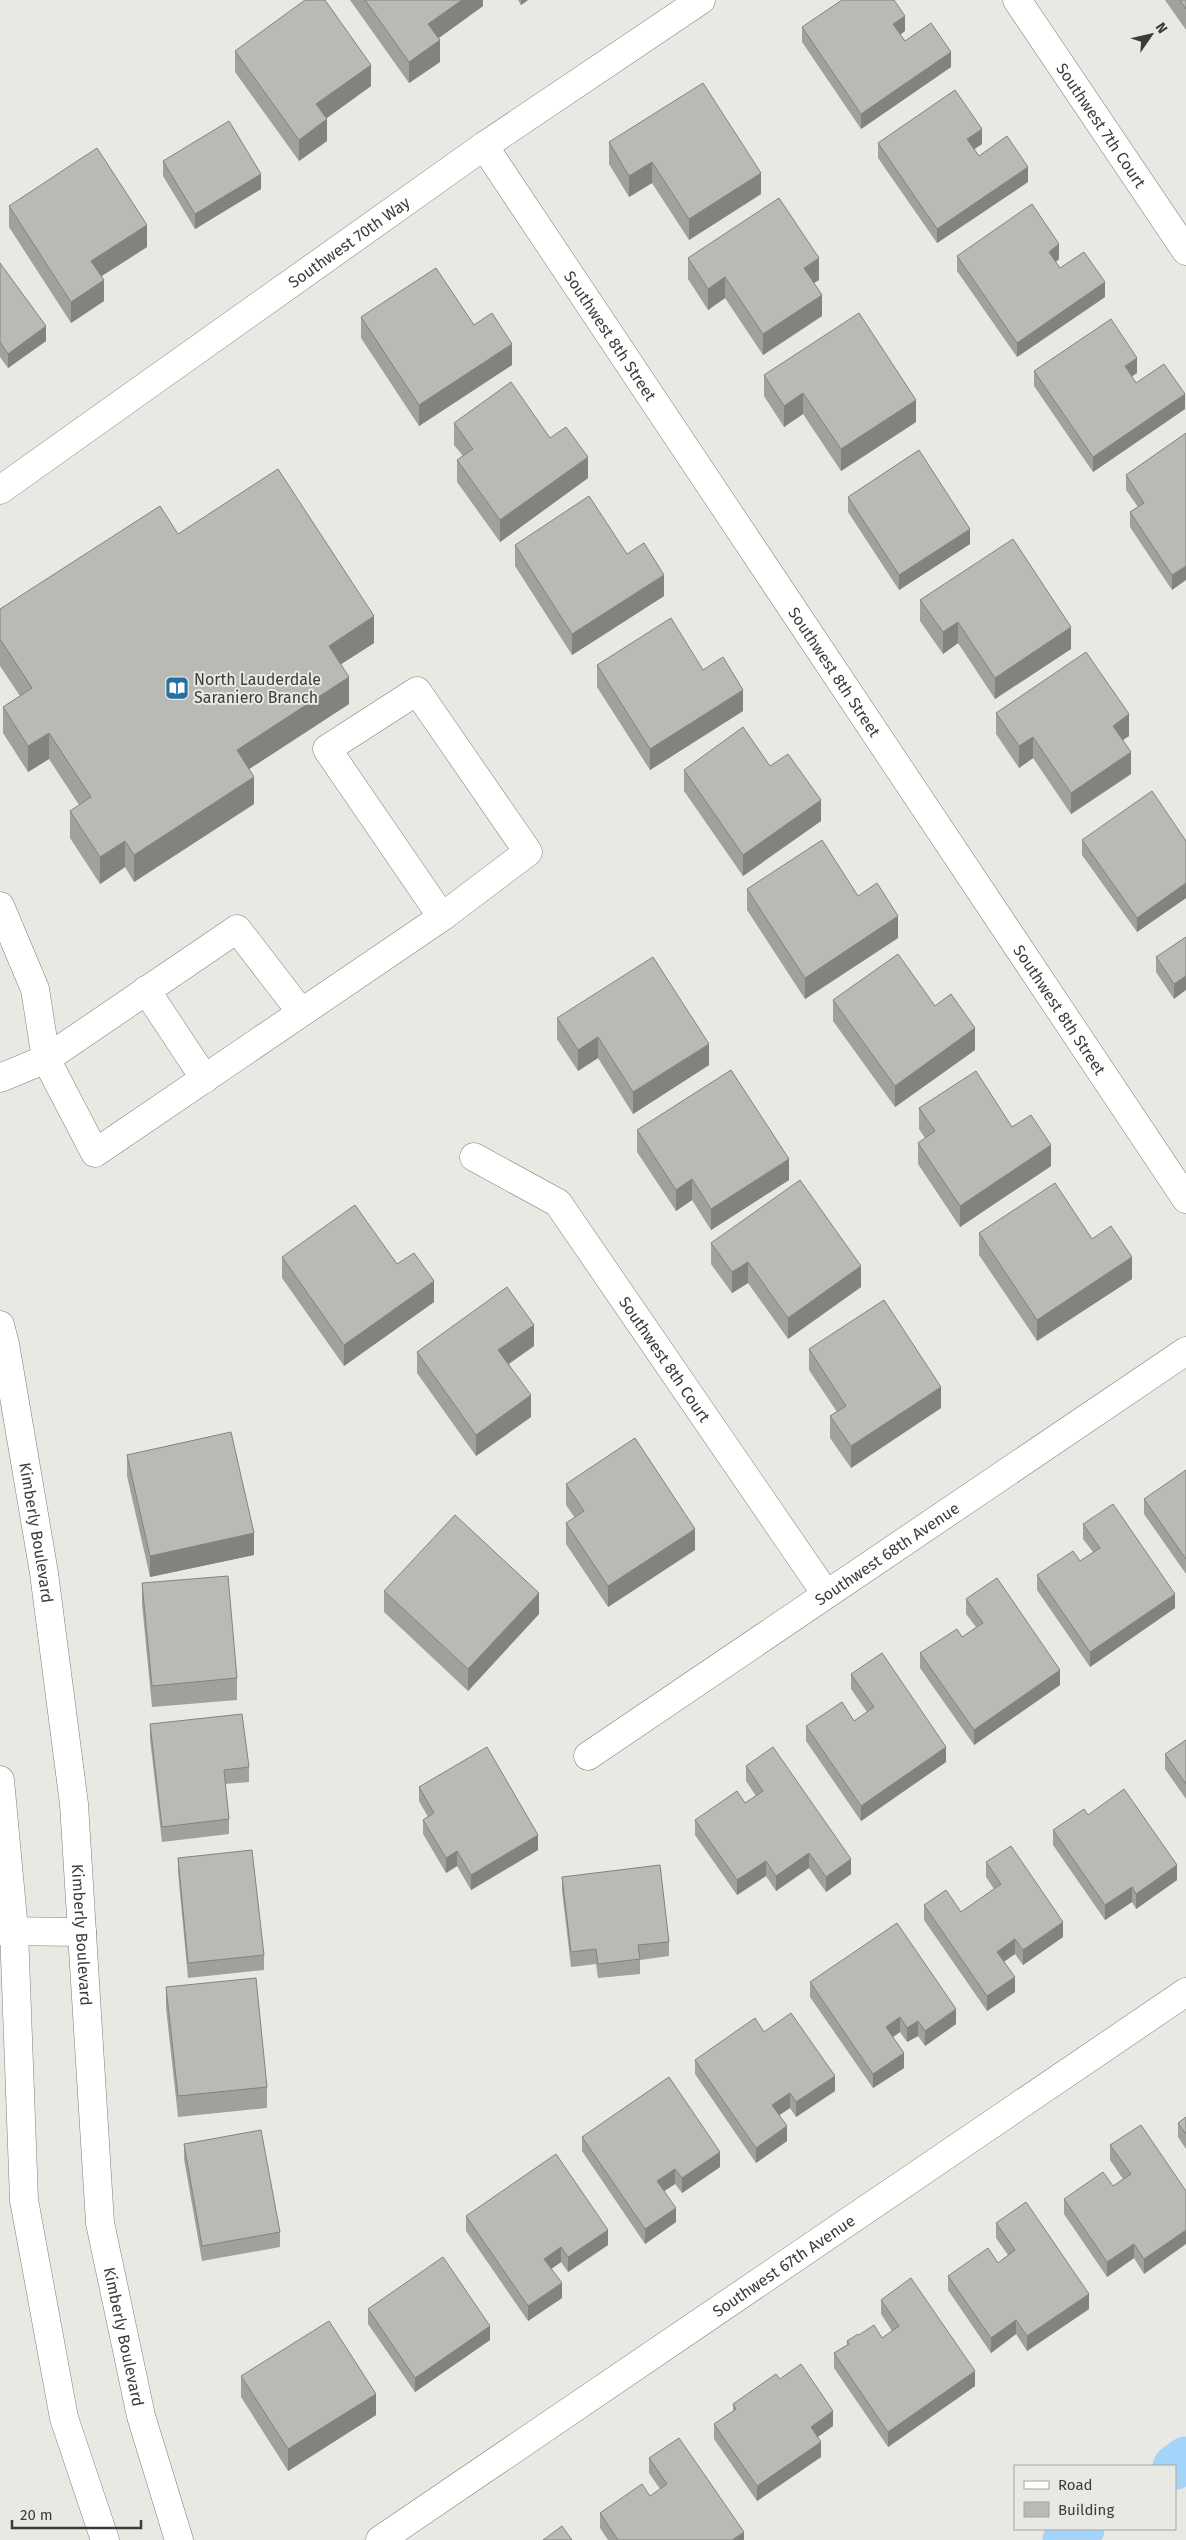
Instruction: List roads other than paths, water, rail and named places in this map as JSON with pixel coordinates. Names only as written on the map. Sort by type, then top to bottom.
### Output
[{"type":"street","name":"Southwest 70th Way","points":[[0,490],[484,146],[701,0]]},
{"type":"street","name":"Southwest 7th Court","points":[[1016,0],[1186,251]]},
{"type":"street","name":"Southwest 8th Street","points":[[484,146],[1186,1199]]},
{"type":"street","points":[[0,906],[35,989],[46,1059],[95,1153],[442,917],[528,852],[417,691],[327,749],[442,917]]},
{"type":"street","points":[[0,1078],[46,1059],[237,929],[301,1012]]},
{"type":"street","points":[[146,990],[205,1079]]},
{"type":"street","name":"Southwest 8th Court","points":[[474,1157],[558,1203],[826,1594]]},
{"type":"street","name":"Kimberly Boulevard","points":[[0,1325],[5,1344],[44,1573],[74,1804],[100,2223],[141,2416],[180,2540]]},
{"type":"street","name":"Southwest 68th Avenue","points":[[588,1756],[1186,1351]]},
{"type":"street","points":[[0,1780],[7,1930],[24,2200],[64,2418],[104,2540]]},
{"type":"street","points":[[7,1930],[82,1932]]},
{"type":"street","name":"Southwest 67th Avenue","points":[[380,2540],[1186,1992]]},
{"type":"waterway","points":[[1176,2466],[1186,2459]]},
{"type":"waterway","points":[[1065,2540],[1080,2530]]},
{"type":"place","name":"North Lauderdale Saraniero Branch","points":[[177,688]]}]
